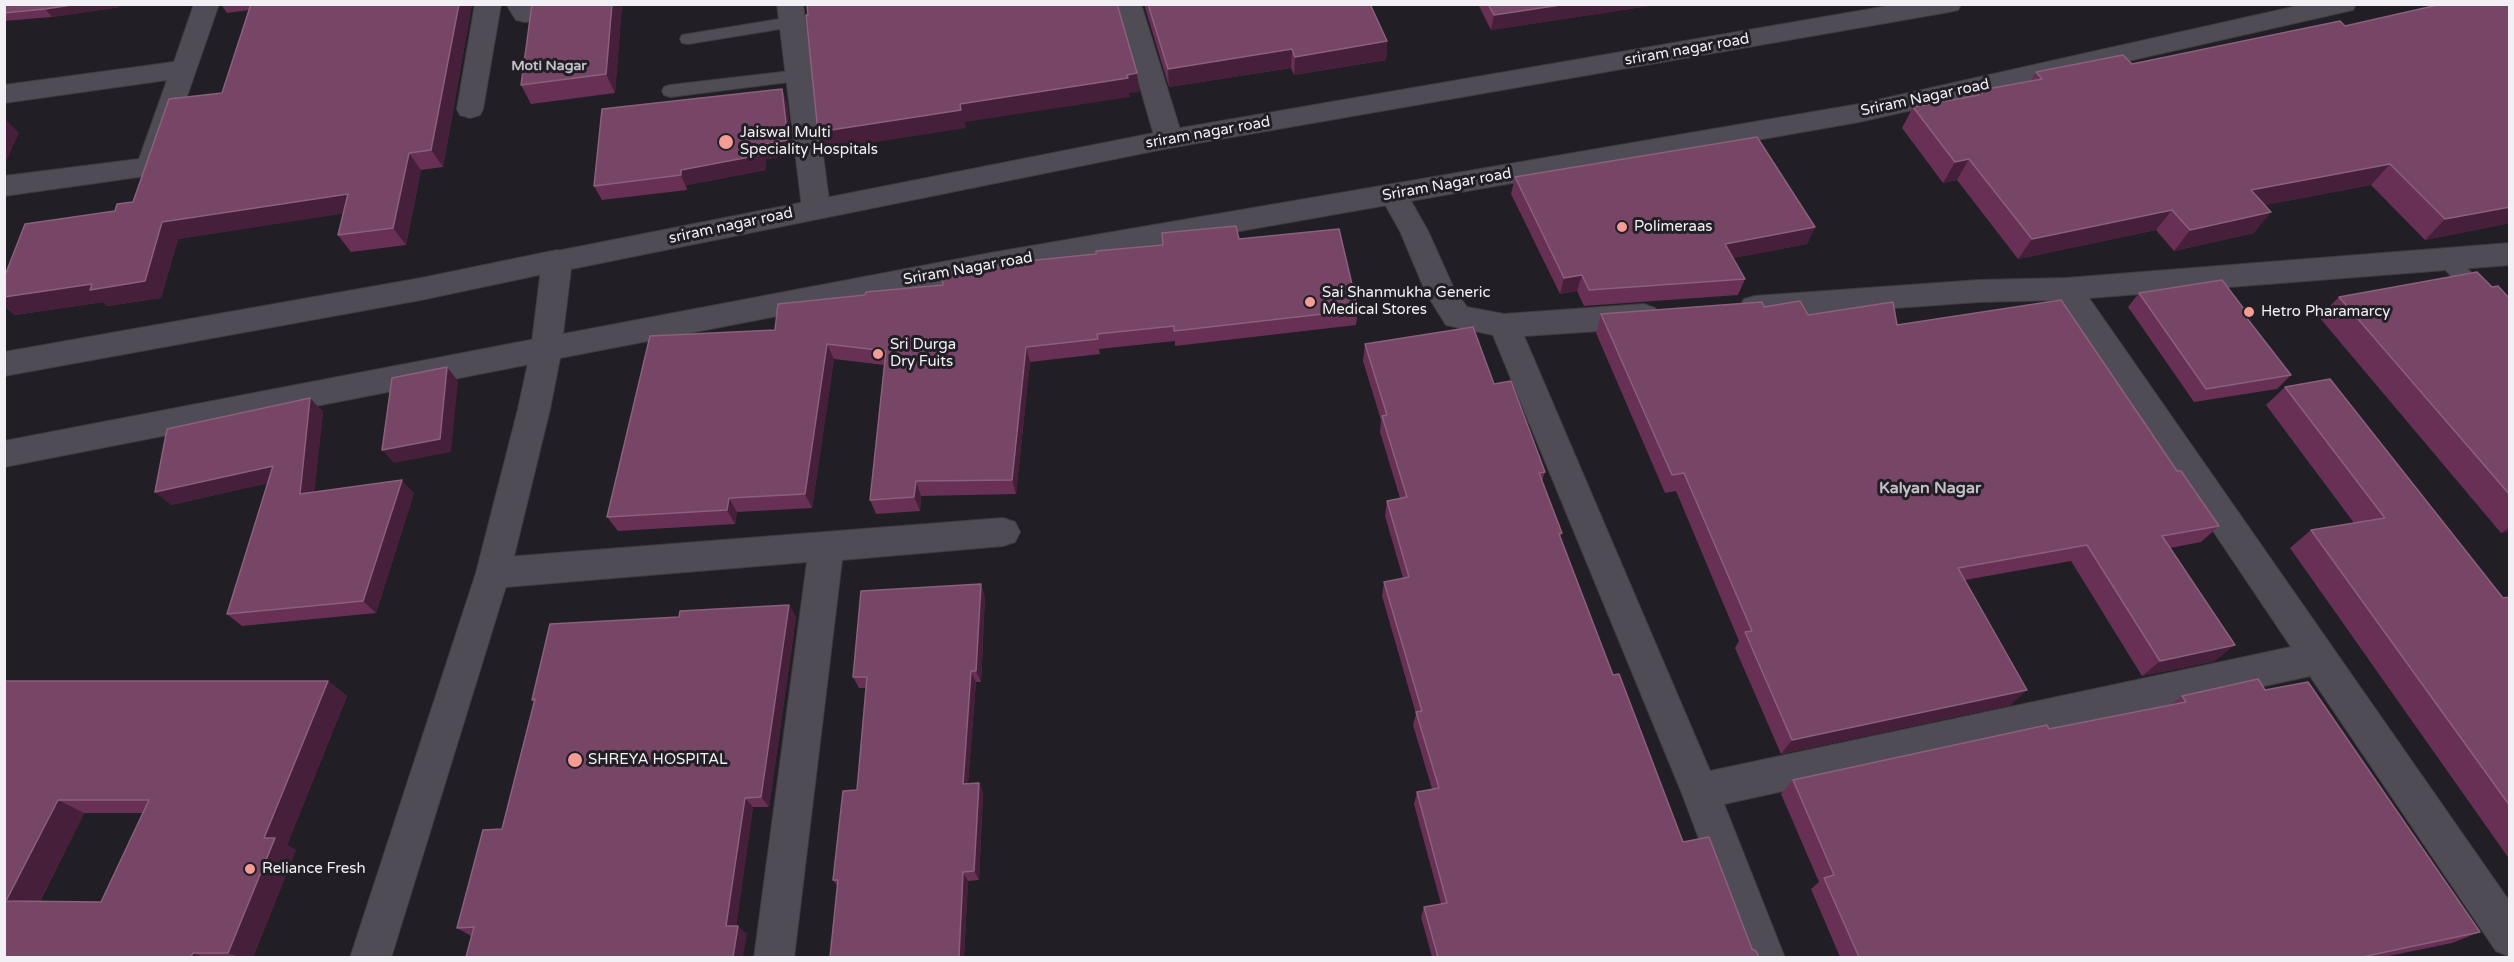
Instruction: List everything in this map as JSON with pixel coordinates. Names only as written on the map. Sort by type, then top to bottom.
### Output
[{"type":"street","points":[[4,186],[150,167],[207,4]]},
{"type":"street","points":[[470,109],[488,4]]},
{"type":"street","points":[[518,4],[525,15],[603,4]]},
{"type":"street","points":[[1128,4],[1169,139]]},
{"type":"street","name":"sriram nagar road","points":[[4,364],[421,289],[1169,139],[1949,4]]},
{"type":"street","name":"Sriram Nagar road","points":[[4,454],[990,264],[1858,113],[2344,4]]},
{"type":"street","points":[[791,13],[816,208]]},
{"type":"street","points":[[4,94],[185,69]]},
{"type":"street","points":[[1393,194],[1414,231],[1441,293],[1457,317],[1504,326],[1670,314]]},
{"type":"street","points":[[1730,309],[1979,291],[2066,289],[2510,254]]},
{"type":"street","points":[[369,957],[493,573],[534,409],[546,349],[557,261]]},
{"type":"street","points":[[2066,289],[2510,937]]},
{"type":"street","points":[[1504,326],[1700,791],[1765,957]]},
{"type":"street","points":[[493,573],[1003,532]]},
{"type":"street","points":[[774,957],[826,547]]},
{"type":"street","points":[[1700,791],[2318,658]]},
{"type":"lane","points":[[688,39],[791,13]]},
{"type":"lane","points":[[670,91],[799,76]]},
{"type":"lane","points":[[2447,259],[2510,327]]},
{"type":"building","points":[[4,4],[78,4],[4,13]]},
{"type":"building","points":[[251,4],[459,4],[431,150],[409,153],[393,228],[338,235],[348,194],[162,222],[145,281],[90,290],[92,284],[4,297],[4,278],[25,224],[115,211],[117,204],[133,202],[169,99],[222,93]]},
{"type":"building","points":[[532,4],[612,4],[606,74],[521,85]]},
{"type":"building","points":[[807,4],[1117,4],[1137,73],[1127,75],[1128,78],[960,104],[961,110],[818,132],[806,15],[808,15]]},
{"type":"building","points":[[1148,4],[1370,4],[1387,41],[1295,57],[1292,49],[1168,69]]},
{"type":"building","points":[[1488,4],[1567,4],[1494,15]]},
{"type":"building","points":[[2442,4],[2510,4],[2510,207],[2445,219],[2390,164],[2251,190],[2271,212],[2190,230],[2172,210],[2032,239],[1969,159],[1955,162],[1913,107],[1979,95],[1976,91],[2042,79],[2036,72],[2123,55],[2132,64],[2340,21],[2345,26]]},
{"type":"building","points":[[782,89],[788,140],[761,145],[760,155],[681,170],[681,175],[594,186],[602,109]]},
{"type":"building","points":[[1757,137],[1815,227],[1725,244],[1745,279],[1589,290],[1582,275],[1564,278],[1515,177]]},
{"type":"building","points":[[1236,226],[1239,239],[1339,229],[1358,310],[1174,331],[1174,326],[1097,334],[1098,339],[1026,347],[1012,480],[916,481],[914,497],[870,500],[886,351],[827,344],[805,494],[729,498],[727,510],[607,517],[650,336],[775,330],[778,304],[865,295],[866,292],[943,285],[942,273],[1096,254],[1096,251],[1163,245],[1162,233]]},
{"type":"building","points":[[2477,272],[2492,287],[2498,286],[2510,299],[2510,495],[2339,297]]},
{"type":"building","points":[[2222,280],[2250,317],[2246,317],[2291,375],[2206,389],[2139,293]]},
{"type":"building","points":[[2061,300],[2177,471],[2181,471],[2219,526],[2162,536],[2235,645],[2160,661],[2087,545],[1958,568],[2027,690],[1792,740],[1745,632],[1752,631],[1684,473],[1672,475],[1601,314],[1762,302],[1764,307],[1800,301],[1808,315],[1893,302],[1897,325]]},
{"type":"building","points":[[1473,327],[1494,384],[1511,381],[1545,472],[1539,473],[1562,533],[1559,534],[1613,675],[1619,674],[1683,842],[1709,837],[1752,949],[1759,957],[1438,957],[1424,907],[1447,903],[1417,792],[1439,788],[1416,712],[1422,711],[1384,582],[1409,577],[1387,501],[1407,497],[1382,416],[1387,415],[1365,344]]},
{"type":"building","points":[[447,367],[440,439],[382,450],[392,378]]},
{"type":"building","points":[[2330,379],[2503,598],[2510,597],[2510,806],[2311,530],[2385,518],[2285,387]]},
{"type":"building","points":[[310,398],[300,494],[402,480],[363,601],[227,614],[273,466],[155,492],[167,429]]},
{"type":"building","points":[[981,584],[976,671],[971,671],[963,784],[979,783],[974,871],[963,872],[959,957],[830,957],[838,880],[833,880],[843,791],[857,790],[867,677],[853,677],[861,591]]},
{"type":"building","points":[[789,605],[761,797],[745,798],[726,926],[738,926],[733,957],[466,957],[474,927],[457,928],[483,830],[502,829],[535,699],[532,700],[550,624],[679,617],[680,611]]},
{"type":"building","points":[[2258,679],[2265,690],[2308,682],[2480,932],[2362,957],[1859,957],[1824,878],[1834,875],[1793,780],[2047,725],[2049,729],[2186,702],[2182,696]]},
{"type":"building","points":[[4,681],[328,681],[264,838],[275,838],[228,953],[193,953],[191,957],[4,957]],"holes":[[[58,800],[149,800],[101,902],[6,901]]]},
{"type":"place","name":"Jaiswal Multi Speciality Hospitals","points":[[726,142]]},
{"type":"place","name":"Polimeraas","points":[[1622,227]]},
{"type":"place","name":"Sai Shanmukha Generic Medical Stores","points":[[1310,302]]},
{"type":"place","name":"Hetro Pharamarcy","points":[[2249,312]]},
{"type":"place","name":"Sri Durga Dry Fuits","points":[[878,354]]},
{"type":"place","name":"SHREYA HOSPITAL","points":[[575,760]]},
{"type":"place","name":"Reliance Fresh","points":[[250,869]]},
{"type":"district","name":"Moti Nagar","points":[[549,66]]},
{"type":"district","name":"Kalyan Nagar","points":[[1930,489]]}]
